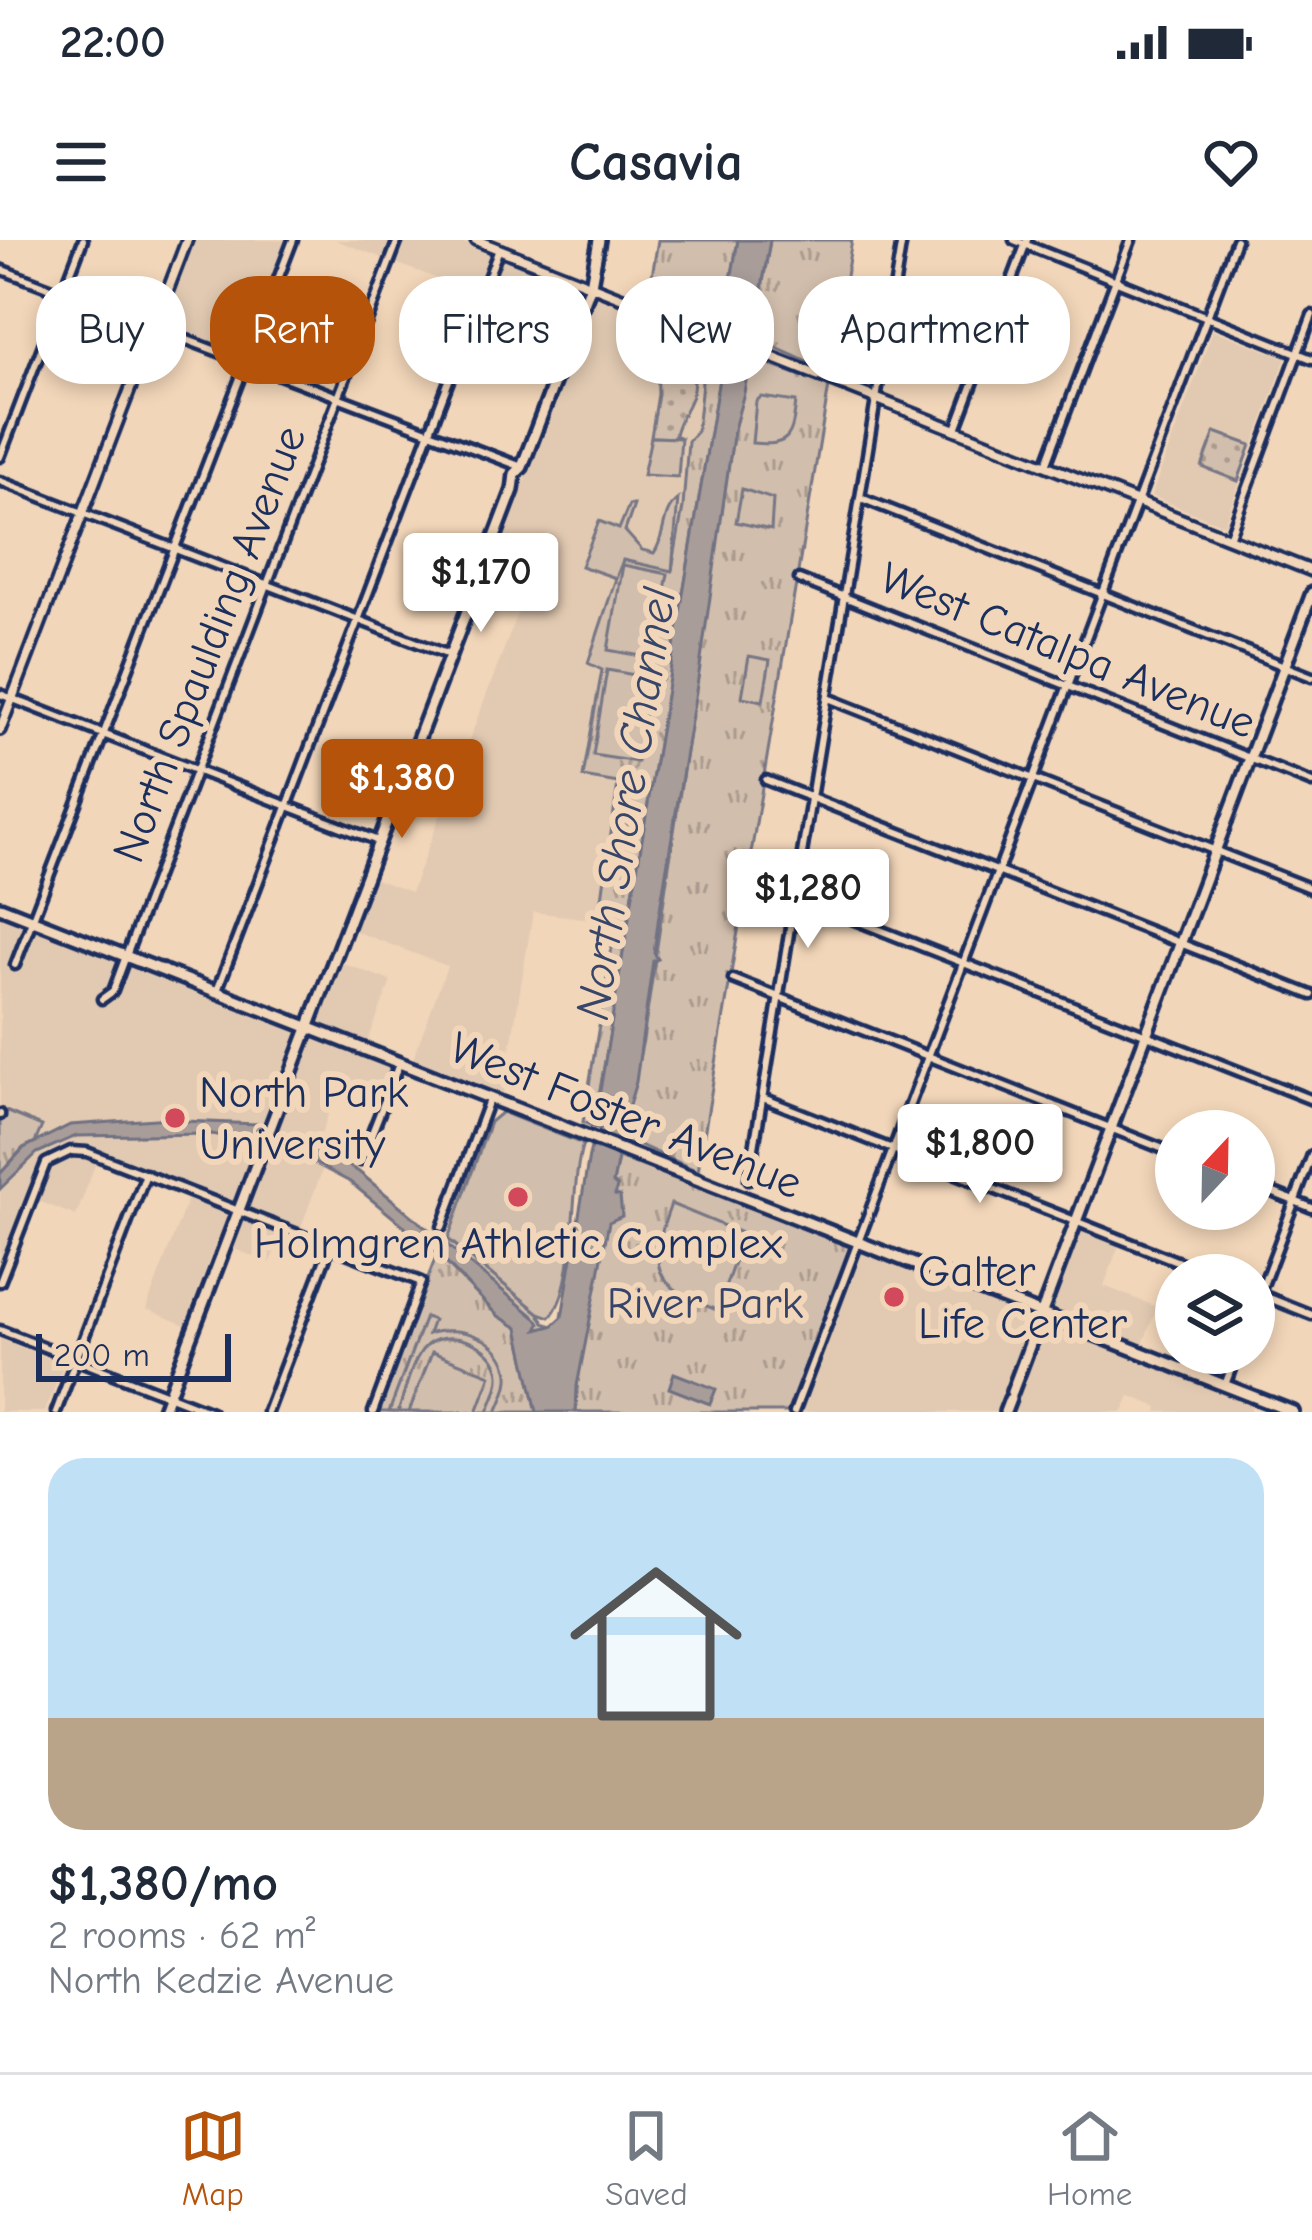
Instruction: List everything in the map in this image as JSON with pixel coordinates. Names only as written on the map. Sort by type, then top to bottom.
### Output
[{"type":"main road","points":[[592,279],[598,240]]},
{"type":"main road","points":[[162,1412],[449,656],[522,477],[553,384]]},
{"type":"main road","points":[[1005,1412],[1312,593]]},
{"type":"main road","name":"West Foster Avenue","points":[[0,907],[1293,1412]]},
{"type":"street","points":[[69,276],[83,240]]},
{"type":"street","points":[[173,276],[187,240]]},
{"type":"street","points":[[279,276],[293,240]]},
{"type":"street","name":"North Spaulding Avenue","points":[[102,999],[112,991],[126,956],[398,240]]},
{"type":"street","points":[[476,240],[568,276]]},
{"type":"street","points":[[749,1179],[902,240]]},
{"type":"street","points":[[1014,240],[1312,359]]},
{"type":"street","points":[[1046,465],[1131,240]]},
{"type":"street","points":[[794,1412],[1236,240]]},
{"type":"street","points":[[956,429],[1026,242]]},
{"type":"street","points":[[217,991],[500,249]]},
{"type":"street","points":[[0,269],[36,283]]},
{"type":"street","points":[[592,285],[1312,571]]},
{"type":"street","points":[[1229,538],[1312,315]]},
{"type":"street","points":[[0,457],[36,363]]},
{"type":"street","points":[[0,730],[132,384]]},
{"type":"street","points":[[16,965],[238,384]]},
{"type":"street","points":[[304,384],[522,467]]},
{"type":"street","points":[[0,482],[449,656]]},
{"type":"street","points":[[861,498],[1312,677]]},
{"type":"street","name":"West Catalpa Avenue","points":[[799,579],[1312,783]]},
{"type":"street","points":[[0,694],[378,841]]},
{"type":"street","points":[[828,698],[1312,890]]},
{"type":"street","points":[[766,780],[1312,995]]},
{"type":"street","points":[[796,898],[1312,1100]]},
{"type":"street","points":[[733,979],[1155,1146]]},
{"type":"street","points":[[361,1162],[400,1061]]},
{"type":"street","points":[[442,1227],[490,1097]]},
{"type":"street","points":[[763,1098],[1159,1254]]},
{"type":"street","points":[[0,1282],[49,1160],[71,1151],[100,1156],[421,1282],[373,1412]]},
{"type":"street","points":[[1273,1254],[1312,1154]]},
{"type":"street","points":[[56,1412],[146,1174]]},
{"type":"street","points":[[1275,1193],[1312,1208]]},
{"type":"street","points":[[267,1412],[330,1246]]},
{"type":"street","points":[[1275,1300],[1312,1315]]},
{"type":"street","points":[[0,1330],[211,1412]]},
{"type":"street","points":[[1225,1385],[1229,1374]]},
{"type":"shaded area","points":[[195,240],[288,240],[274,276],[210,276],[210,343],[186,334],[186,276],[181,276]]},
{"type":"shaded area","points":[[335,240],[456,240],[551,276],[430,276]]},
{"type":"shaded area","points":[[738,240],[770,240],[764,276],[732,276]]},
{"type":"shaded area","points":[[597,295],[616,302],[616,384],[701,384],[697,432],[618,784],[599,920],[533,912],[503,1095],[413,1059],[447,966],[352,930],[373,878],[411,892],[522,602],[484,587],[563,384],[592,384],[592,308]]},
{"type":"shaded area","points":[[1213,330],[1286,358],[1224,525],[1151,496]]},
{"type":"shaded area","points":[[718,384],[746,384],[734,429],[659,915],[654,953],[658,959],[653,961],[636,1082],[614,1155],[618,1158],[613,1183],[622,1216],[609,1222],[576,1412],[537,1412],[518,1328],[497,1315],[437,1253],[350,1182],[291,1151],[212,1134],[76,1136],[37,1153],[0,1189],[0,1174],[24,1148],[70,1125],[183,1117],[183,1121],[258,1124],[310,1143],[359,1172],[537,1319],[537,1330],[562,1317],[589,1156],[591,1147],[596,1149],[600,1129],[594,1127]]},
{"type":"shaded area","name":"North Park University","points":[[0,914],[398,1067],[382,1108],[337,1091],[312,1159],[324,1166],[300,1230],[285,1225],[270,1263],[216,1242],[185,1325],[146,1309],[192,1187],[100,1152],[76,1216],[28,1197],[0,1272],[0,1189],[28,1160],[41,1126],[0,1105]]},
{"type":"shaded area","points":[[340,962],[391,981],[368,1041],[317,1022]]},
{"type":"shaded area","points":[[1081,1227],[1120,1242],[1104,1286],[1155,1306],[1137,1360],[1155,1367],[1155,1374],[1173,1374],[1252,1405],[1250,1412],[1157,1412],[1158,1407],[1130,1396],[1123,1412],[800,1412],[861,1252],[1044,1324]]},
{"type":"shaded area","points":[[0,1339],[64,1364],[45,1412],[0,1412]]},
{"type":"shaded area","points":[[674,1373],[716,1389],[710,1404],[669,1388]]},
{"type":"green space","points":[[658,240],[738,240],[732,276],[652,276]]},
{"type":"green space","points":[[770,240],[852,240],[846,276],[798,276],[798,357],[774,347],[774,276],[764,276]]},
{"type":"green space","points":[[774,366],[798,375],[798,384],[829,386],[698,1171],[622,1137],[643,1040],[734,429],[745,384],[774,384]]},
{"type":"green space","points":[[658,384],[693,384],[675,435],[681,438],[651,437]]},
{"type":"green space","points":[[702,384],[718,384],[594,1127],[583,1122],[616,922],[599,920],[618,783],[583,777],[602,670],[588,663],[622,560],[672,570],[688,441],[697,431]]},
{"type":"green space","points":[[761,397],[796,402],[793,424],[782,441],[752,443],[756,401]]},
{"type":"green space","points":[[1215,432],[1251,445],[1238,481],[1202,467]]},
{"type":"green space","points":[[651,437],[681,438],[678,477],[643,475]]},
{"type":"green space","points":[[742,489],[773,499],[771,530],[736,522]]},
{"type":"green space","points":[[678,499],[672,571],[623,560],[616,578],[581,566],[599,521],[619,529],[629,505],[634,505],[625,531],[642,550],[654,553],[669,510]]},
{"type":"green space","points":[[623,565],[668,574],[652,658],[608,650]]},
{"type":"green space","points":[[749,656],[770,660],[763,701],[742,697]]},
{"type":"green space","points":[[607,670],[651,678],[637,762],[593,755]]},
{"type":"green space","points":[[6,1111],[42,1126],[35,1142],[23,1148],[0,1174],[0,1121],[6,1118]]},
{"type":"green space","name":"Holmgren Athletic Complex","points":[[502,1112],[583,1144],[565,1284],[550,1317],[448,1239],[490,1122]]},
{"type":"green space","name":"River Park","points":[[618,1158],[851,1245],[790,1412],[576,1412]]},
{"type":"green space","points":[[671,1204],[744,1234],[717,1310],[679,1292],[661,1272],[659,1244]]},
{"type":"green space","points":[[444,1236],[552,1326],[536,1330],[535,1320],[442,1242]]},
{"type":"green space","name":"River Park","points":[[437,1254],[497,1315],[518,1327],[537,1412],[377,1412]]},
{"type":"green space","points":[[425,1317],[433,1320],[428,1334],[465,1333],[498,1351],[508,1379],[497,1412],[488,1412],[499,1375],[490,1354],[468,1341],[443,1338],[423,1349],[398,1412],[389,1412]]},
{"type":"green space","points":[[432,1352],[491,1375],[477,1412],[409,1412]]},
{"type":"place","name":"North Park University","points":[[175,1118]]},
{"type":"place","name":"Holmgren Athletic Complex","points":[[518,1197]]},
{"type":"place","name":"Galter Life Center","points":[[894,1297]]},
{"type":"water label","name":"North Shore Channel","points":[[626,804]]}]
